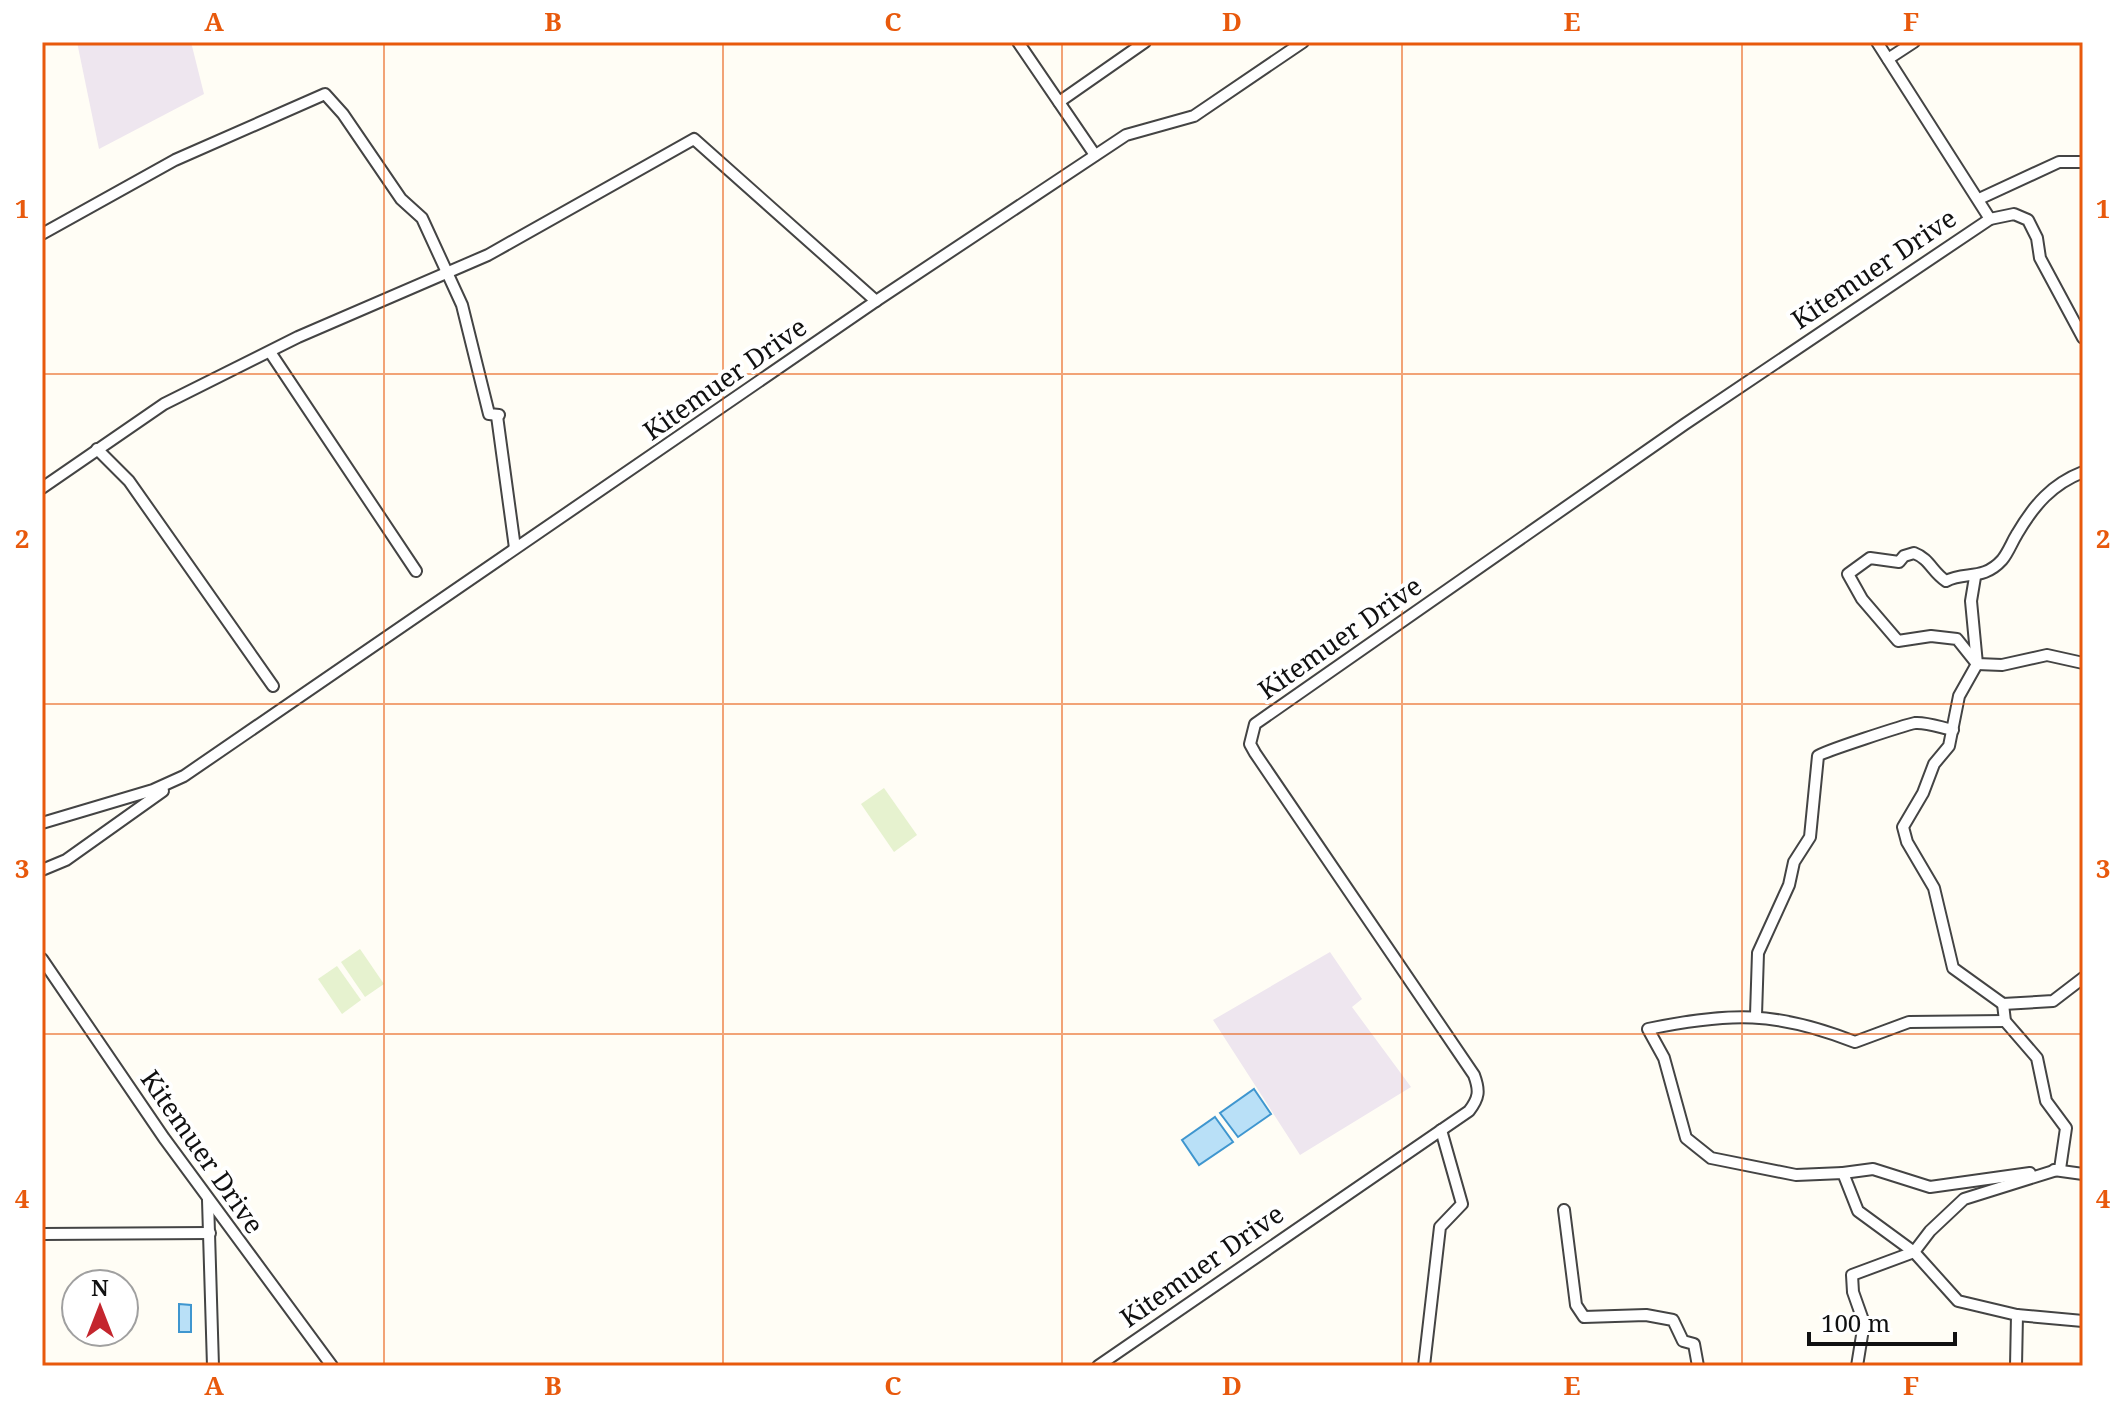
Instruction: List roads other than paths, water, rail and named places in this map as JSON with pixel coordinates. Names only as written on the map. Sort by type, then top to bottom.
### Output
[{"type":"street","points":[[1018,42],[1095,155]]},
{"type":"street","points":[[1059,102],[1145,42]]},
{"type":"street","name":"Kitemuer Drive","points":[[42,870],[66,860],[515,548],[1095,155],[1126,135],[1194,116],[1303,42]]},
{"type":"street","name":"Kitemuer Drive","points":[[1098,1366],[1469,1111],[1477,1100],[1479,1090],[1474,1075],[1255,753],[1250,744],[1255,724],[1710,406],[1990,219],[1877,42]]},
{"type":"street","points":[[1888,59],[1914,42]]},
{"type":"street","points":[[42,234],[175,160],[325,94],[343,114],[401,199],[422,218],[462,305],[484,401],[489,414],[498,415],[515,548]]},
{"type":"street","points":[[42,488],[164,404],[552,222],[694,139],[876,301]]},
{"type":"street","points":[[1979,199],[2059,162],[2083,162]]},
{"type":"street","points":[[1990,219],[2014,214],[2028,220],[2037,238],[2040,258],[2083,338]]},
{"type":"street","points":[[270,352],[416,571]]},
{"type":"street","points":[[97,449],[129,481],[273,686]]},
{"type":"street","points":[[2083,472],[2052,487],[2025,521],[2001,561],[1975,577],[1955,576],[1946,581],[1937,575],[1928,558],[1914,553],[1904,556],[1899,562],[1870,558],[1848,574],[1862,599],[1898,641],[1931,636],[1957,639],[1977,664],[2002,665],[2047,655],[2083,663]]},
{"type":"street","points":[[1975,577],[1971,601],[1977,664],[1959,696],[1949,746],[1934,764],[1923,793],[1903,827],[1907,842],[1934,888],[1953,968],[2003,1004],[2053,1001],[2083,978]]},
{"type":"street","points":[[1756,1015],[1758,953],[1789,885],[1794,862],[1810,837],[1818,756],[1826,750],[1853,745],[1918,723],[1953,730]]},
{"type":"street","name":"Kitemuer Drive","points":[[42,823],[153,790],[184,776]]},
{"type":"street","name":"Kitemuer Drive","points":[[42,959],[208,1200],[332,1366]]},
{"type":"street","points":[[2003,1004],[2005,1021],[2037,1058],[2046,1101],[2066,1128],[2060,1169]]},
{"type":"street","points":[[2005,1021],[1909,1022],[1855,1042],[1813,1027],[1756,1015],[1698,1018],[1648,1029],[1664,1058],[1686,1138],[1711,1158],[1796,1175],[1873,1169],[1930,1187],[2060,1169],[2083,1174]]},
{"type":"street","points":[[1424,1366],[1440,1227],[1462,1204],[1441,1130]]},
{"type":"street","points":[[1857,1366],[1864,1323],[1853,1292],[1852,1275],[1914,1252],[1930,1231],[1964,1199],[2060,1169]]},
{"type":"street","points":[[1843,1173],[1858,1211],[1914,1252],[1958,1301],[2017,1315],[2083,1321]]},
{"type":"street","points":[[208,1200],[213,1366]]},
{"type":"street","points":[[1564,1210],[1576,1305],[1584,1317],[1646,1315],[1673,1320],[1683,1341],[1694,1344],[1698,1366]]},
{"type":"street","points":[[42,1234],[210,1233]]},
{"type":"street","points":[[2016,1366],[2017,1315]]},
{"type":"water","points":[[1254,1089],[1271,1114],[1238,1137],[1220,1113]]},
{"type":"water","points":[[1215,1117],[1233,1142],[1199,1165],[1182,1140]]},
{"type":"water","points":[[179,1304],[191,1305],[191,1332],[179,1332]]}]
